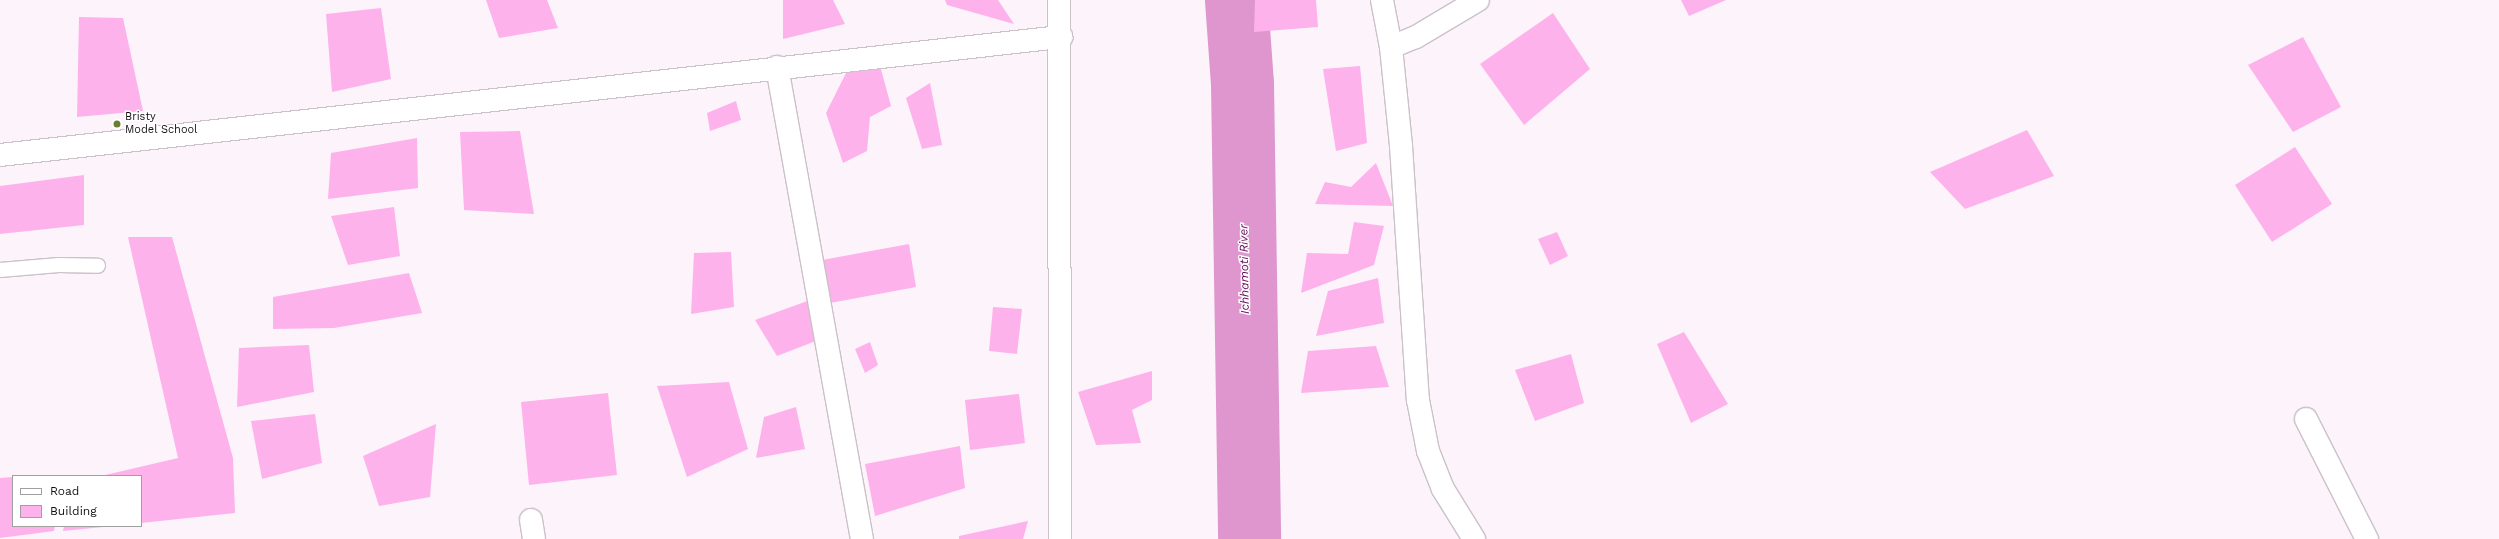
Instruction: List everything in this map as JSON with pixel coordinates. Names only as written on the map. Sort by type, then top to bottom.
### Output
[{"type":"street","points":[[1059,0],[1061,37],[1060,539]]},
{"type":"street","points":[[1382,0],[1391,47],[1401,146],[1405,250],[1416,349],[1418,400],[1428,450],[1443,489],[1474,539]]},
{"type":"street","points":[[1391,47],[1416,38],[1478,0]]},
{"type":"street","points":[[0,155],[778,67],[1061,37]]},
{"type":"street","points":[[778,67],[862,539]]},
{"type":"street","points":[[2306,419],[2367,539]]},
{"type":"lane","points":[[0,270],[59,265],[98,266]]},
{"type":"building","points":[[486,0],[547,0],[558,28],[499,38]]},
{"type":"building","points":[[783,0],[833,0],[845,24],[783,39]]},
{"type":"building","points":[[945,0],[998,0],[1014,24],[947,5]]},
{"type":"building","points":[[1255,0],[1316,0],[1318,27],[1254,32]]},
{"type":"building","points":[[1681,0],[1726,0],[1689,16]]},
{"type":"building","points":[[381,8],[391,79],[332,92],[326,14]]},
{"type":"building","points":[[1553,13],[1590,69],[1524,125],[1480,64]]},
{"type":"building","points":[[79,17],[123,18],[143,111],[77,117]]},
{"type":"building","points":[[2303,37],[2341,107],[2293,132],[2248,65]]},
{"type":"building","points":[[879,62],[891,106],[870,117],[867,151],[843,163],[826,113],[848,69]]},
{"type":"building","points":[[1360,66],[1367,143],[1336,151],[1323,69]]},
{"type":"building","points":[[930,83],[942,145],[922,149],[906,98]]},
{"type":"building","points":[[736,101],[741,120],[710,131],[707,113]]},
{"type":"building","points":[[2027,130],[2054,176],[1965,209],[1930,172]]},
{"type":"building","points":[[520,131],[534,214],[464,210],[460,132]]},
{"type":"building","points":[[417,138],[418,188],[328,199],[331,153]]},
{"type":"building","points":[[2295,147],[2332,204],[2272,242],[2235,185]]},
{"type":"building","points":[[1376,163],[1393,206],[1315,204],[1325,182],[1351,187]]},
{"type":"building","points":[[84,175],[84,225],[0,234],[0,186]]},
{"type":"building","points":[[394,207],[400,256],[348,265],[331,216]]},
{"type":"building","points":[[1354,222],[1384,226],[1374,265],[1301,293],[1307,253],[1348,254]]},
{"type":"building","points":[[1557,232],[1568,256],[1550,265],[1538,239]]},
{"type":"building","points":[[128,237],[172,237],[233,458],[235,513],[142,523],[142,475],[105,475],[178,458]]},
{"type":"building","points":[[909,244],[916,287],[830,303],[822,260]]},
{"type":"building","points":[[731,252],[734,307],[691,314],[694,253]]},
{"type":"building","points":[[409,273],[422,313],[334,328],[273,329],[273,297]]},
{"type":"building","points":[[1378,278],[1384,323],[1316,336],[1328,291]]},
{"type":"building","points":[[810,300],[821,339],[777,356],[755,320]]},
{"type":"building","points":[[993,307],[1022,309],[1017,354],[989,351]]},
{"type":"building","points":[[1684,332],[1728,404],[1691,423],[1657,344]]},
{"type":"building","points":[[870,342],[878,365],[865,373],[855,349]]},
{"type":"building","points":[[309,345],[314,392],[237,407],[239,348]]},
{"type":"building","points":[[1376,346],[1389,387],[1301,393],[1308,351]]},
{"type":"building","points":[[1571,354],[1584,403],[1535,421],[1515,370]]},
{"type":"building","points":[[1152,371],[1152,400],[1132,410],[1141,443],[1096,445],[1078,392]]},
{"type":"building","points":[[729,382],[748,449],[687,477],[657,386]]},
{"type":"building","points":[[608,393],[617,475],[529,485],[521,402]]},
{"type":"building","points":[[1019,394],[1025,443],[970,450],[965,400]]},
{"type":"building","points":[[796,407],[805,449],[756,458],[764,417]]},
{"type":"building","points":[[315,414],[322,463],[262,479],[251,421]]},
{"type":"building","points":[[436,424],[430,497],[379,506],[363,456]]},
{"type":"building","points":[[960,446],[965,488],[875,516],[865,464]]},
{"type":"building","points":[[12,477],[12,527],[55,527],[54,531],[0,538],[0,478]]},
{"type":"building","points":[[1028,521],[1023,539],[959,539],[959,536]]},
{"type":"building","points":[[64,527],[103,527],[63,531]]},
{"type":"waterway","name":"Ichhamoti River","points":[[1236,0],[1242,84],[1249,539]]},
{"type":"place","name":"Bristy Model School","points":[[117,124]]}]
